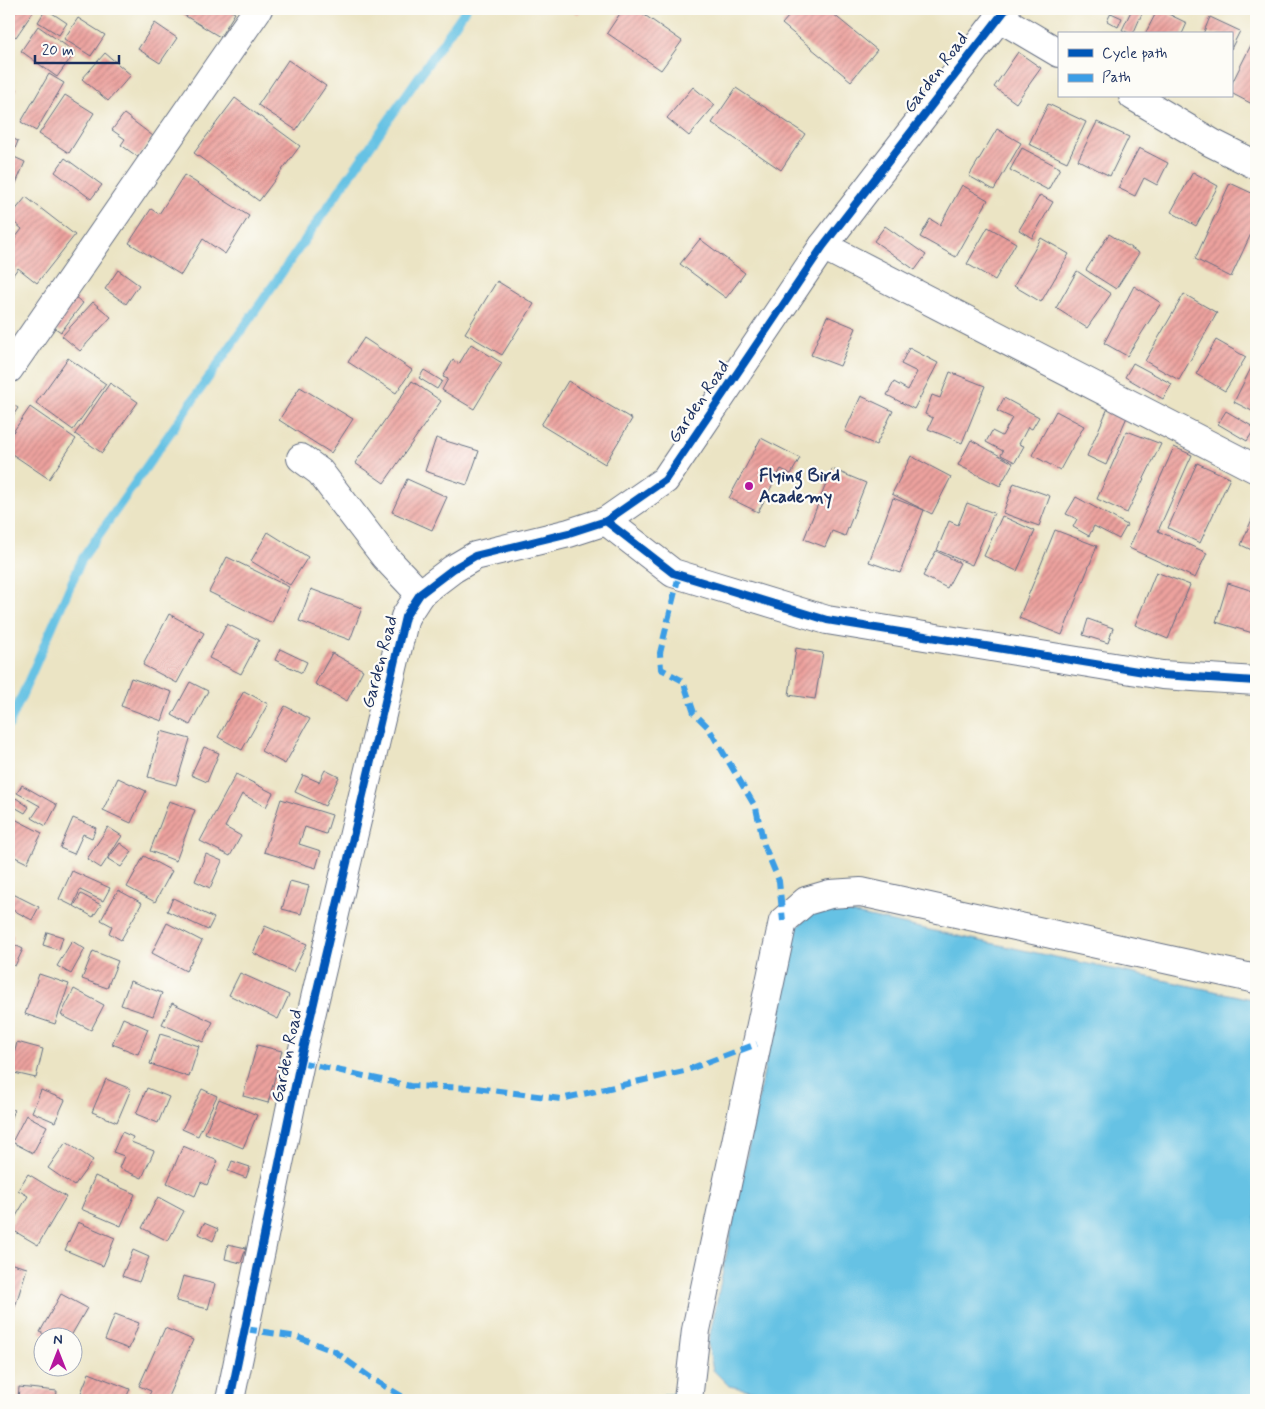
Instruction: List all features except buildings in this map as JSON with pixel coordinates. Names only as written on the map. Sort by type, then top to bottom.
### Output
[{"type":"street","points":[[9,369],[258,9]]},
{"type":"street","points":[[1002,13],[1058,52]]},
{"type":"street","name":"Garden Road","points":[[230,1400],[300,1062],[405,617],[420,594],[453,569],[475,556],[569,533],[606,521],[665,480],[822,246],[1002,13]]},
{"type":"street","points":[[1136,98],[1256,165]]},
{"type":"street","points":[[822,246],[1256,469]]},
{"type":"street","points":[[301,458],[320,472],[385,557],[420,594]]},
{"type":"street","points":[[606,521],[673,573],[827,620],[1162,675],[1256,681]]},
{"type":"street","points":[[694,1399],[696,1330],[783,920],[806,900],[830,894],[861,892],[1256,979]]},
{"type":"water","points":[[827,908],[1256,1000],[1256,1400],[799,1400],[729,1386],[713,1370],[708,1344],[793,930],[816,911]]},
{"type":"waterway","points":[[9,725],[82,559],[466,9]]},
{"type":"marked path","points":[[679,575],[660,653],[661,669],[683,681],[694,713],[708,727],[756,808],[764,845],[779,881],[783,921]]},
{"type":"marked path","points":[[300,1062],[410,1086],[476,1088],[561,1099],[684,1071],[757,1044]]},
{"type":"marked path","points":[[245,1329],[297,1337],[334,1351],[371,1378],[408,1400]]},
{"type":"marked path","points":[[593,1400],[689,1397]]},
{"type":"cycle path","points":[[230,1400],[300,1062],[405,617],[420,594],[453,569],[475,556],[569,533],[606,521],[665,480],[823,246],[1006,9]]},
{"type":"cycle path","points":[[606,521],[673,573],[827,620],[1162,675],[1256,681]]},
{"type":"place","name":"Flying Bird Academy","points":[[749,486]]}]
